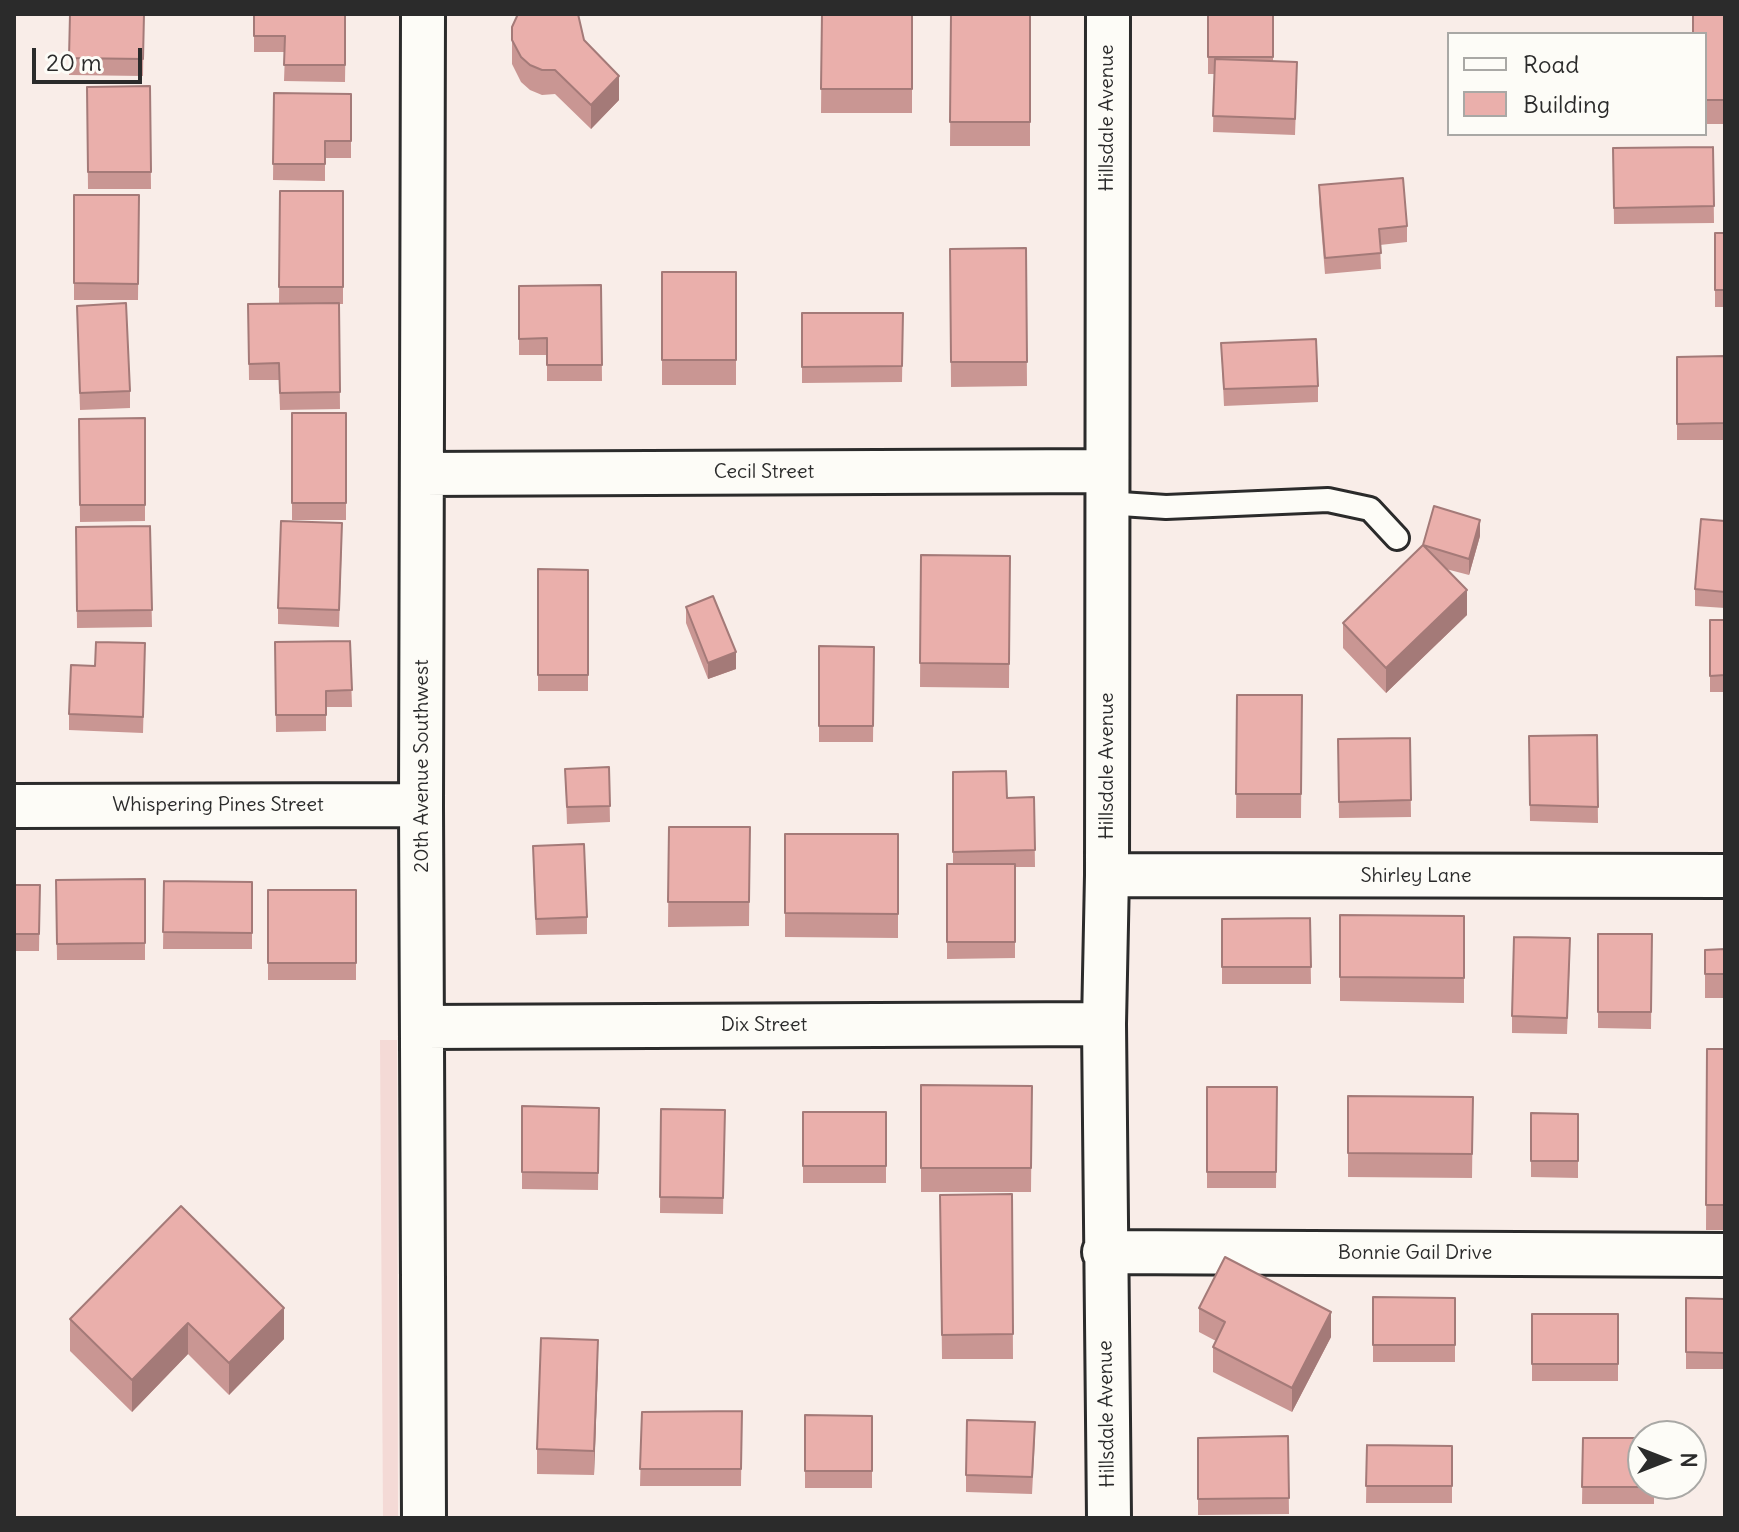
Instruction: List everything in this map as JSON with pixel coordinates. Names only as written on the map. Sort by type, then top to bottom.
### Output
[{"type":"street","name":"20th Avenue Southwest","points":[[423,14],[421,805],[424,1518]]},
{"type":"street","name":"Hillsdale Avenue","points":[[1108,14],[1104,1252],[1109,1518]]},
{"type":"street","name":"Cecil Street","points":[[422,474],[1106,487]]},
{"type":"street","name":"Whispering Pines Street","points":[[14,806],[421,805]]},
{"type":"street","name":"Shirley Lane","points":[[1107,875],[1725,876]]},
{"type":"street","name":"Dix Street","points":[[424,1027],[1104,1024]]},
{"type":"street","name":"Bonnie Gail Drive","points":[[1104,1252],[1725,1255]]},
{"type":"lane","points":[[1106,487],[1166,507],[1328,500],[1370,509],[1397,538]]},
{"type":"shaded area","points":[[380,1040],[397,1040],[398,1518],[383,1518]]},
{"type":"building","points":[[70,14],[144,14],[143,59],[69,58]]},
{"type":"building","points":[[254,14],[345,14],[345,65],[284,65],[285,36],[254,36]]},
{"type":"building","points":[[518,14],[578,14],[584,40],[619,76],[591,105],[555,70],[542,70],[521,57],[512,40],[512,27]]},
{"type":"building","points":[[822,14],[912,14],[912,89],[821,89]]},
{"type":"building","points":[[951,14],[1030,14],[1030,122],[950,122]]},
{"type":"building","points":[[1208,14],[1273,14],[1273,57],[1208,57]]},
{"type":"building","points":[[1693,14],[1725,14],[1725,100],[1707,100],[1707,32],[1693,32]]},
{"type":"building","points":[[1215,59],[1297,62],[1295,119],[1213,116]]},
{"type":"building","points":[[150,86],[151,172],[88,172],[87,87]]},
{"type":"building","points":[[274,93],[351,94],[351,141],[325,141],[325,164],[273,164]]},
{"type":"building","points":[[1713,147],[1714,206],[1614,208],[1613,148]]},
{"type":"building","points":[[1403,178],[1407,226],[1379,229],[1381,253],[1325,258],[1319,185]]},
{"type":"building","points":[[280,191],[343,191],[343,287],[279,287]]},
{"type":"building","points":[[74,195],[139,195],[138,284],[74,283]]},
{"type":"building","points":[[1715,233],[1725,233],[1725,290],[1715,290]]},
{"type":"building","points":[[1026,248],[1027,362],[951,362],[950,249]]},
{"type":"building","points":[[662,272],[736,272],[736,360],[662,360]]},
{"type":"building","points":[[601,285],[602,365],[547,365],[547,338],[519,339],[519,286]]},
{"type":"building","points":[[126,303],[130,391],[80,393],[77,306]]},
{"type":"building","points":[[339,303],[340,392],[280,393],[279,363],[249,364],[248,304]]},
{"type":"building","points":[[802,313],[903,313],[902,366],[802,367]]},
{"type":"building","points":[[1316,339],[1318,386],[1224,389],[1221,343]]},
{"type":"building","points":[[1725,356],[1725,423],[1677,424],[1677,357]]},
{"type":"building","points":[[292,413],[346,413],[346,503],[292,503]]},
{"type":"building","points":[[145,418],[145,505],[80,505],[79,419]]},
{"type":"building","points":[[1434,506],[1480,520],[1469,559],[1423,545]]},
{"type":"building","points":[[1701,519],[1725,521],[1725,592],[1695,589]]},
{"type":"building","points":[[281,521],[342,523],[339,610],[278,608]]},
{"type":"building","points":[[150,526],[152,610],[77,611],[76,527]]},
{"type":"building","points":[[1423,545],[1467,590],[1386,668],[1343,623]]},
{"type":"building","points":[[921,555],[1010,556],[1009,664],[920,663]]},
{"type":"building","points":[[538,569],[588,570],[588,675],[538,675]]},
{"type":"building","points":[[713,596],[736,652],[708,663],[686,607]]},
{"type":"building","points":[[1710,620],[1725,620],[1725,675],[1710,676]]},
{"type":"building","points":[[350,641],[352,690],[326,691],[326,715],[276,715],[275,642]]},
{"type":"building","points":[[96,642],[145,643],[143,717],[69,714],[71,665],[95,666]]},
{"type":"building","points":[[819,646],[874,647],[873,726],[819,726]]},
{"type":"building","points":[[1237,695],[1302,695],[1301,794],[1236,794]]},
{"type":"building","points":[[1597,735],[1598,807],[1530,805],[1529,736]]},
{"type":"building","points":[[1410,738],[1411,800],[1339,802],[1338,739]]},
{"type":"building","points":[[609,767],[610,806],[567,807],[565,769]]},
{"type":"building","points":[[1006,771],[1007,798],[1034,797],[1035,850],[953,852],[953,772]]},
{"type":"building","points":[[669,827],[750,827],[749,902],[668,902]]},
{"type":"building","points":[[785,834],[898,834],[898,914],[785,913]]},
{"type":"building","points":[[584,844],[587,917],[536,919],[533,846]]},
{"type":"building","points":[[947,864],[1015,864],[1015,942],[947,942]]},
{"type":"building","points":[[145,879],[145,943],[57,944],[56,880]]},
{"type":"building","points":[[164,881],[252,882],[252,933],[163,932]]},
{"type":"building","points":[[14,885],[40,885],[39,934],[14,934]]},
{"type":"building","points":[[268,890],[356,890],[356,963],[268,963]]},
{"type":"building","points":[[1340,915],[1464,916],[1464,978],[1340,977]]},
{"type":"building","points":[[1310,918],[1311,967],[1222,967],[1222,919]]},
{"type":"building","points":[[1598,934],[1652,934],[1651,1012],[1598,1012]]},
{"type":"building","points":[[1514,937],[1570,938],[1567,1018],[1512,1016]]},
{"type":"building","points":[[1725,949],[1725,974],[1705,974],[1705,950]]},
{"type":"building","points":[[1707,1049],[1725,1049],[1725,1205],[1706,1205]]},
{"type":"building","points":[[921,1085],[1032,1086],[1031,1168],[921,1168]]},
{"type":"building","points":[[1207,1087],[1277,1087],[1276,1172],[1207,1172]]},
{"type":"building","points":[[1348,1096],[1473,1097],[1472,1154],[1348,1153]]},
{"type":"building","points":[[522,1106],[599,1108],[598,1173],[522,1172]]},
{"type":"building","points":[[661,1109],[725,1110],[723,1198],[660,1197]]},
{"type":"building","points":[[803,1112],[886,1112],[886,1166],[803,1166]]},
{"type":"building","points":[[1531,1113],[1578,1114],[1578,1161],[1531,1161]]},
{"type":"building","points":[[1012,1194],[1013,1334],[942,1335],[940,1195]]},
{"type":"building","points":[[181,1206],[284,1308],[229,1363],[188,1323],[132,1380],[70,1319]]},
{"type":"building","points":[[1225,1257],[1331,1312],[1292,1388],[1213,1347],[1225,1322],[1199,1308]]},
{"type":"building","points":[[1373,1297],[1455,1298],[1455,1345],[1373,1345]]},
{"type":"building","points":[[1686,1298],[1725,1299],[1725,1353],[1686,1352]]},
{"type":"building","points":[[1532,1314],[1618,1314],[1618,1364],[1532,1364]]},
{"type":"building","points":[[541,1338],[598,1340],[594,1451],[537,1449]]},
{"type":"building","points":[[742,1411],[741,1469],[640,1469],[642,1412]]},
{"type":"building","points":[[805,1415],[872,1416],[872,1471],[805,1471]]},
{"type":"building","points":[[967,1420],[1035,1422],[1032,1477],[966,1475]]},
{"type":"building","points":[[1288,1436],[1289,1498],[1198,1499],[1198,1438]]},
{"type":"building","points":[[1583,1438],[1627,1438],[1627,1487],[1582,1487]]},
{"type":"building","points":[[1367,1445],[1452,1446],[1452,1486],[1366,1486]]}]
